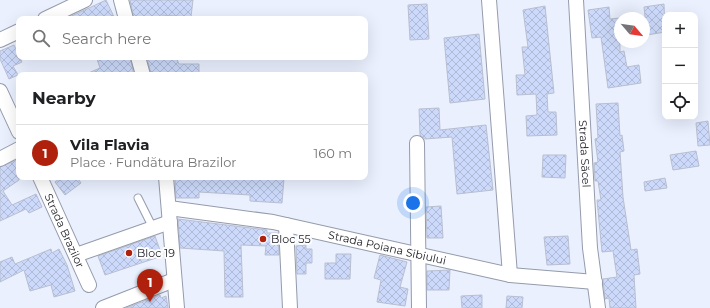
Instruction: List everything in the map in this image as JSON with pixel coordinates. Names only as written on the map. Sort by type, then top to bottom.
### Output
[{"type":"street","points":[[51,16],[85,0]]},
{"type":"street","points":[[121,0],[125,16]]},
{"type":"street","points":[[489,0],[510,275]]},
{"type":"street","name":"Strada Săcel","points":[[576,0],[590,248],[598,308]]},
{"type":"street","points":[[0,40],[16,32]]},
{"type":"street","points":[[139,60],[142,72]]},
{"type":"street","points":[[0,91],[16,126]]},
{"type":"street","points":[[417,143],[419,308]]},
{"type":"street","points":[[0,159],[16,151]]},
{"type":"street","name":"Strada Brazilor","points":[[41,180],[89,285]]},
{"type":"street","points":[[166,180],[177,308]]},
{"type":"street","points":[[76,255],[153,228],[169,215]]},
{"type":"street","name":"Strada Poiana Sibiului","points":[[169,215],[286,225],[510,275],[594,282]]},
{"type":"street","points":[[286,225],[290,308]]},
{"type":"street","points":[[103,308],[174,280]]},
{"type":"lane","points":[[138,198],[153,228]]},
{"type":"building","points":[[106,0],[114,16],[72,16]]},
{"type":"building","points":[[130,0],[193,0],[191,16],[133,16]]},
{"type":"building","points":[[427,4],[429,39],[410,40],[408,5]]},
{"type":"building","points":[[664,4],[664,12],[662,12],[662,32],[650,34],[650,12],[645,12],[644,7]]},
{"type":"building","points":[[545,6],[554,93],[547,94],[548,112],[556,112],[557,135],[527,136],[526,116],[537,115],[536,94],[517,95],[516,75],[525,75],[522,47],[528,47],[523,10]]},
{"type":"building","points":[[609,7],[610,19],[614,19],[614,48],[620,48],[620,52],[624,51],[627,67],[639,65],[641,83],[608,88],[601,37],[592,38],[588,10]]},
{"type":"building","points":[[479,34],[485,99],[450,103],[444,38]]},
{"type":"building","points":[[14,45],[16,49],[16,60],[21,60],[22,62],[13,66],[16,72],[16,76],[9,79],[0,59],[0,51]]},
{"type":"building","points":[[97,60],[131,60],[133,72],[91,72],[100,68]]},
{"type":"building","points":[[148,60],[177,60],[179,64],[199,64],[199,72],[150,72]]},
{"type":"building","points":[[618,103],[620,136],[622,135],[624,151],[620,152],[623,197],[631,250],[637,249],[640,274],[634,275],[636,308],[610,308],[609,298],[605,299],[603,279],[617,277],[613,251],[602,252],[597,200],[601,200],[598,181],[595,181],[594,163],[598,162],[595,139],[598,138],[596,104]]},
{"type":"building","points":[[439,108],[440,130],[486,125],[493,190],[457,194],[452,137],[425,139],[420,135],[419,109]]},
{"type":"building","points":[[708,121],[710,145],[698,146],[696,123]]},
{"type":"building","points":[[696,151],[699,166],[673,170],[670,155]]},
{"type":"building","points":[[543,155],[566,155],[565,178],[542,177]]},
{"type":"building","points":[[16,160],[16,180],[19,180],[3,191],[12,205],[36,194],[42,207],[29,213],[26,209],[0,221],[0,167]]},
{"type":"building","points":[[665,178],[667,188],[645,191],[644,182]]},
{"type":"building","points":[[58,180],[79,180],[81,183],[65,195],[55,182]]},
{"type":"building","points":[[175,180],[284,180],[282,203],[250,201],[250,195],[199,192],[199,198],[176,198]]},
{"type":"building","points":[[441,206],[443,238],[427,238],[426,207]]},
{"type":"building","points":[[178,219],[267,230],[267,233],[278,233],[279,255],[265,255],[266,246],[241,245],[243,297],[225,297],[224,251],[180,248]]},
{"type":"building","name":"Bloc 19","points":[[155,236],[162,256],[105,275],[98,256]]},
{"type":"building","points":[[568,236],[570,264],[547,265],[544,237]]},
{"type":"building","points":[[306,245],[306,249],[312,249],[312,263],[306,263],[306,274],[297,274],[296,246]]},
{"type":"building","points":[[51,249],[52,253],[59,249],[67,265],[75,291],[54,297],[51,285],[30,291],[24,270],[0,282],[0,262],[12,257],[15,264]]},
{"type":"building","points":[[336,254],[351,254],[350,279],[325,279],[325,263],[336,263]]},
{"type":"building","points":[[380,255],[407,262],[400,287],[408,289],[405,306],[377,302],[381,280],[374,278]]},
{"type":"building","points":[[450,270],[449,290],[427,290],[427,271]]},
{"type":"building","points":[[160,295],[161,298],[166,296],[168,308],[126,308]]},
{"type":"building","points":[[482,295],[482,308],[462,308],[461,296]]},
{"type":"building","points":[[507,296],[523,297],[522,308],[506,308]]},
{"type":"place","name":"Bloc 55","points":[[263,239]]},
{"type":"place","name":"Bloc 19","points":[[129,253]]},
{"type":"place","name":"Vila Flavia","points":[[150,302]]}]
